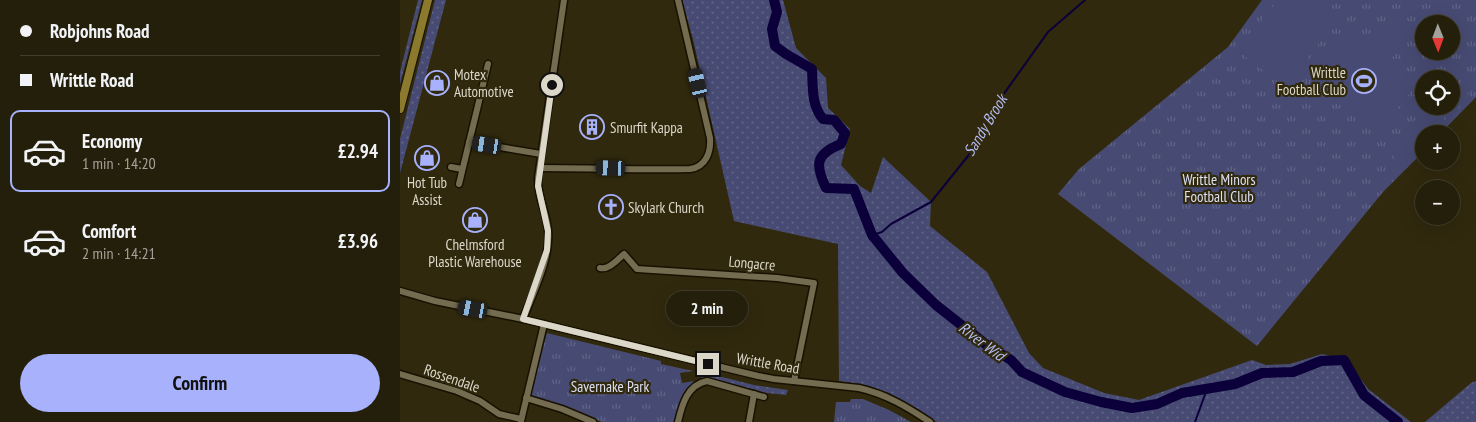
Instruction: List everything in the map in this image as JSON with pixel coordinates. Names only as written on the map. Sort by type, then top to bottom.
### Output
[{"type":"main road","points":[[400,109],[428,0]]},
{"type":"street","points":[[523,319],[544,264],[548,244],[548,231],[538,186],[564,0]]},
{"type":"street","points":[[540,168],[646,170],[696,168],[706,160],[711,146],[678,0]]},
{"type":"street","points":[[459,184],[488,64]]},
{"type":"street","points":[[473,75],[484,77]]},
{"type":"street","points":[[469,142],[541,154]]},
{"type":"street","points":[[451,167],[462,170]]},
{"type":"street","name":"Longacre","points":[[600,268],[605,269],[609,267],[624,254],[637,269],[768,277],[814,283],[794,381]]},
{"type":"street","name":"Writtle Road","points":[[400,291],[435,301],[523,319],[758,376],[871,390],[895,400],[930,422]]},
{"type":"street","points":[[521,420],[544,324]]},
{"type":"street","name":"Rossendale","points":[[400,374],[457,391],[480,400],[499,414],[521,420]]},
{"type":"street","points":[[678,422],[682,406],[689,391],[699,383],[707,382],[764,397]]},
{"type":"street","points":[[749,422],[754,394]]},
{"type":"street","points":[[526,398],[562,409],[593,422]]},
{"type":"green space","points":[[418,0],[422,0],[400,84],[400,72]]},
{"type":"green space","points":[[435,0],[446,0],[400,173],[400,139]]},
{"type":"green space","points":[[682,0],[783,0],[796,48],[826,78],[828,108],[850,129],[841,165],[860,186],[871,193],[883,157],[931,202],[930,226],[987,272],[1029,353],[1043,368],[1104,393],[1139,400],[1252,360],[1266,365],[1290,364],[1322,354],[1347,360],[1368,389],[1411,422],[937,422],[889,393],[860,384],[839,381],[838,244],[734,221],[693,39]]},
{"type":"green space","name":"Writtle Minors Football Club","points":[[1262,0],[1476,0],[1476,97],[1460,113],[1460,70],[1415,70],[1415,115],[1458,115],[1449,125],[1415,125],[1415,160],[1383,192],[1257,346],[1058,194],[1079,169],[1228,47]]},
{"type":"green space","name":"Writtle Football Club","points":[[1278,0],[1308,0],[1336,21],[1285,87],[1238,51]]},
{"type":"green space","points":[[1395,16],[1414,30],[1393,57],[1375,43]]},
{"type":"green space","name":"Writtle Football Club","points":[[1349,30],[1415,82],[1415,87],[1379,132],[1311,79]]},
{"type":"green space","points":[[1460,86],[1470,96],[1460,106]]},
{"type":"green space","points":[[1420,115],[1439,115],[1448,123],[1446,125],[1415,125],[1415,156],[1404,167],[1386,149]]},
{"type":"green space","name":"Savernake Park","points":[[547,333],[661,361],[661,364],[693,371],[680,373],[682,383],[694,381],[685,392],[676,422],[602,422],[583,413],[532,397],[530,393]]},
{"type":"green space","points":[[706,373],[754,385],[788,390],[786,395],[767,393],[702,380],[701,375]]},
{"type":"green space","points":[[1476,381],[1476,422],[1425,422],[1471,383]]},
{"type":"green space","points":[[851,399],[863,399],[911,422],[834,422],[836,402],[850,402]]},
{"type":"waterway","name":"River Wid","points":[[774,0],[777,12],[772,29],[775,46],[812,69],[813,95],[819,114],[823,119],[834,120],[845,133],[841,144],[826,152],[820,161],[820,173],[826,188],[854,189],[872,235],[903,273],[936,305],[988,346],[1011,360],[1022,372],[1065,392],[1132,408],[1157,404],[1182,393],[1235,384],[1262,373],[1293,372],[1321,361],[1344,360],[1364,395],[1398,422]]},
{"type":"waterway","name":"Sandy Brook","points":[[872,235],[882,232],[891,224],[931,202],[968,156],[998,102],[1048,32],[1085,0]]},
{"type":"waterway","points":[[1195,422],[1207,389]]},
{"type":"place","name":"Writtle Football Club","points":[[1364,81]]},
{"type":"place","name":"Motex Automotive","points":[[437,83]]},
{"type":"place","name":"Smurfit Kappa","points":[[592,127]]},
{"type":"place","name":"Hot Tub Assist","points":[[427,158]]},
{"type":"place","name":"Skylark Church","points":[[611,207]]},
{"type":"place","name":"Chelmsford Plastic Warehouse","points":[[475,220]]},
{"type":"route","points":[[552,85],[538,186],[548,231],[547,250],[544,264],[523,319],[708,364]]}]
